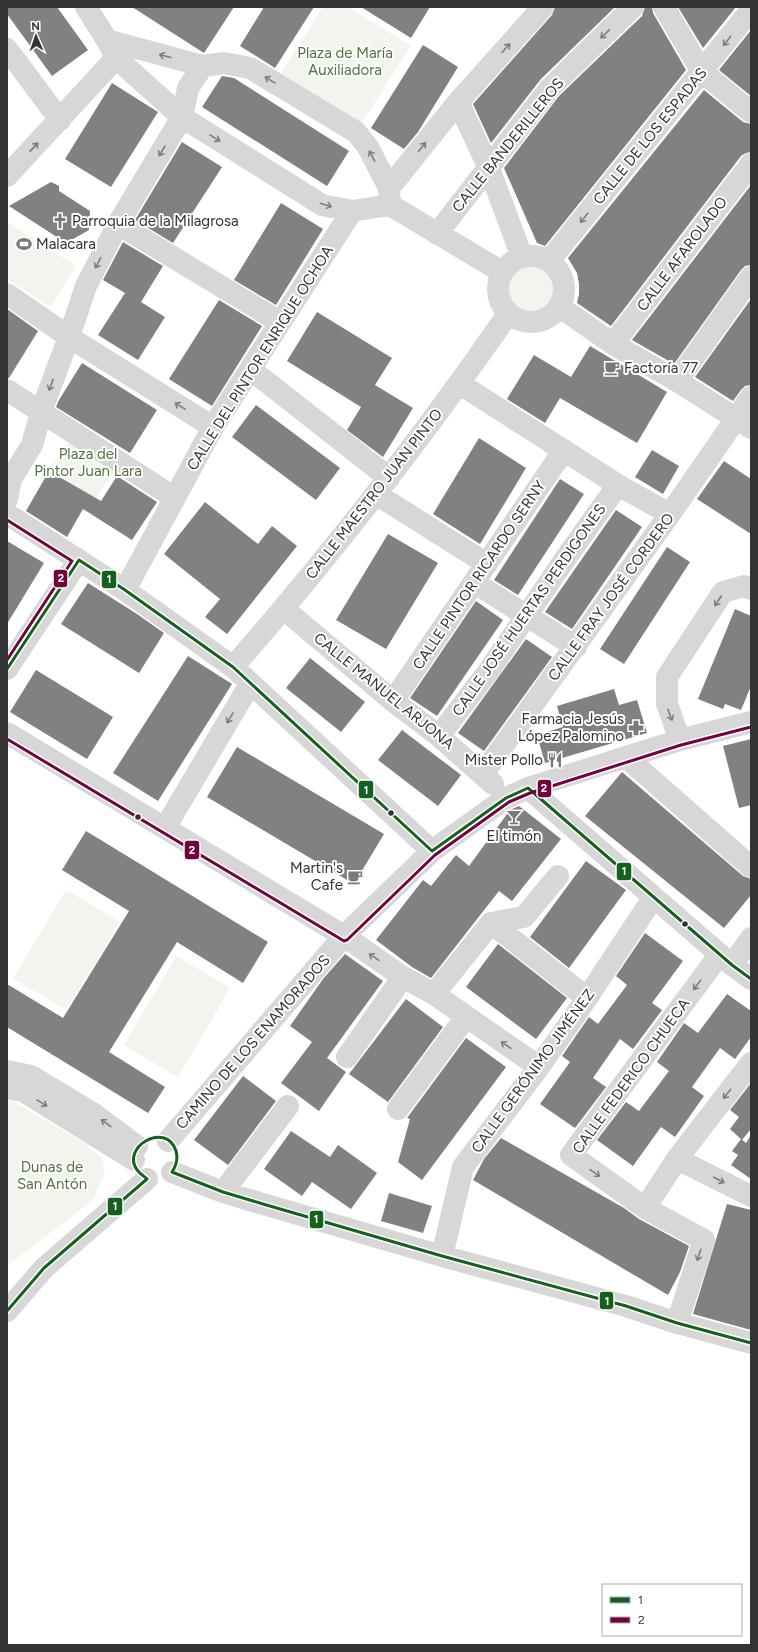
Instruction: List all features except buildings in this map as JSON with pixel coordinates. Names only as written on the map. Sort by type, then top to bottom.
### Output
[{"type":"street","points":[[86,7],[111,49],[182,117],[322,205],[352,211],[389,196],[458,102],[543,7]]},
{"type":"street","name":"CALLE BANDERILLEROS","points":[[437,234],[550,88],[633,7]]},
{"type":"street","points":[[664,7],[702,72],[751,112]]},
{"type":"street","name":"CALLE DE LOS ESPADAS","points":[[549,261],[751,10]]},
{"type":"street","points":[[7,49],[60,120]]},
{"type":"street","points":[[111,49],[203,66],[224,63],[250,68],[356,132],[368,147],[389,196],[437,234],[502,272]]},
{"type":"street","points":[[7,176],[60,120],[111,49]]},
{"type":"street","points":[[7,499],[11,479],[32,445],[41,412],[86,286],[118,224],[182,117],[188,88],[203,66]]},
{"type":"street","points":[[458,102],[489,168],[522,257]]},
{"type":"street","name":"CALLE AFAROLADO","points":[[613,344],[751,164]]},
{"type":"street","name":"CALLE DEL PINTOR ENRIQUE OCHOA","points":[[125,590],[213,427],[302,286],[352,211]]},
{"type":"street","points":[[118,224],[280,322]]},
{"type":"street","points":[[522,257],[541,257],[549,261],[557,268],[565,287],[564,298],[560,307],[552,316],[542,322],[530,323],[518,321],[508,314],[501,306],[498,295],[498,283],[502,272],[507,266],[522,257]]},
{"type":"street","points":[[677,381],[751,277]]},
{"type":"street","points":[[7,294],[69,337],[213,427]]},
{"type":"street","points":[[560,307],[613,344],[677,381],[743,423]]},
{"type":"street","name":"CALLE MAESTRO JUAN PINTO","points":[[233,667],[284,609],[382,486],[460,384],[508,314]]},
{"type":"street","points":[[250,370],[382,486],[487,564]]},
{"type":"street","points":[[460,384],[618,485],[670,514]]},
{"type":"street","points":[[7,390],[175,498]]},
{"type":"street","name":"CALLE FRAY JOSÉ CORDERO","points":[[483,774],[576,647],[670,514],[743,423],[751,397]]},
{"type":"street","name":"CALLE PINTOR RICARDO SERNY","points":[[393,701],[475,583],[564,450]]},
{"type":"street","name":"CALLE JOSÉ HUERTAS PERDIGONES","points":[[439,736],[490,669],[618,485]]},
{"type":"street","points":[[7,514],[125,590],[233,667],[432,851]]},
{"type":"street","points":[[7,669],[79,560]]},
{"type":"street","points":[[475,583],[576,647]]},
{"type":"street","points":[[680,740],[666,704],[667,677],[723,592],[744,586],[751,590]]},
{"type":"street","name":"CALLE MANUEL ARJONA","points":[[284,609],[393,701],[439,736],[483,774],[506,798]]},
{"type":"street","points":[[165,828],[250,684]]},
{"type":"street","name":"CAMINO DE LOS ENAMORADOS","points":[[168,1141],[344,936],[432,851],[506,798],[528,788],[627,758],[680,740],[751,722]]},
{"type":"street","points":[[7,733],[344,936],[403,977],[434,994],[539,1067]]},
{"type":"street","points":[[627,758],[751,867]]},
{"type":"street","points":[[528,788],[653,898],[726,960],[751,979]]},
{"type":"street","points":[[434,994],[491,924],[524,917],[558,876]]},
{"type":"street","name":"CALLE GERÓNIMO JIMÉNEZ","points":[[442,1256],[463,1167],[539,1067],[587,998],[653,898]]},
{"type":"street","points":[[491,924],[587,998]]},
{"type":"street","points":[[726,960],[751,938]]},
{"type":"street","name":"CALLE FEDERICO CHUECA","points":[[677,1323],[704,1240],[645,1208],[571,1155],[726,960]]},
{"type":"street","points":[[347,1057],[403,977]]},
{"type":"street","points":[[398,1109],[466,1017]]},
{"type":"street","points":[[645,1208],[677,1159],[751,1063]]},
{"type":"street","points":[[7,1071],[31,1076],[94,1114],[136,1153]]},
{"type":"street","points":[[7,1088],[23,1091],[136,1153]]},
{"type":"street","points":[[223,1192],[288,1106]]},
{"type":"street","points":[[155,1137],[168,1141],[173,1146],[177,1160],[172,1172],[160,1180],[147,1179],[138,1171],[136,1153],[142,1141],[155,1137]]},
{"type":"street","points":[[677,1159],[751,1196]]},
{"type":"street","points":[[172,1172],[223,1192],[442,1256],[626,1306],[677,1323],[751,1343]]},
{"type":"street","points":[[7,1311],[44,1268],[147,1179]]},
{"type":"green space","name":"Plaza de María Auxiliadora","points":[[323,7],[348,7],[411,46],[356,132],[275,83]]},
{"type":"green space","name":"Malacara","points":[[7,222],[76,266],[51,307],[7,279]]},
{"type":"green space","points":[[530,267],[539,269],[547,274],[552,282],[554,291],[552,300],[547,308],[539,313],[530,315],[521,313],[513,308],[508,300],[506,291],[508,282],[513,274],[521,269]]},
{"type":"green space","name":"Plaza del Pintor Juan Lara","points":[[80,426],[125,457],[95,500],[50,469]]},
{"type":"green space","points":[[66,890],[120,922],[66,1010],[13,978]]},
{"type":"green space","points":[[176,956],[230,988],[178,1077],[124,1045]]},
{"type":"green space","name":"Dunas de San Antón","points":[[7,1100],[12,1101],[84,1143],[102,1159],[105,1173],[93,1200],[7,1266]]},
{"type":"transit line","name":"2","points":[[7,520],[72,561],[7,660]]},
{"type":"transit line","name":"1","points":[[7,669],[79,560],[125,590],[233,667],[432,851],[506,798],[528,788],[732,965],[751,979]]},
{"type":"transit line","name":"2","points":[[7,739],[344,941],[347,940],[435,855],[509,802],[530,793],[681,745],[751,727]]},
{"type":"transit line","name":"1","points":[[7,1311],[44,1268],[147,1179],[138,1171],[134,1162],[135,1154],[139,1146],[146,1141],[155,1138],[163,1138],[171,1142],[176,1151],[176,1162],[172,1172],[223,1192],[442,1256],[626,1306],[677,1323],[751,1343]]},
{"type":"place","name":"Parroquia de la Milagrosa","points":[[60,221]]},
{"type":"place","name":"Malacara","points":[[24,244]]},
{"type":"place","name":"Factoría 77","points":[[612,368]]},
{"type":"place","name":"Farmacia Jesús López Palomino","points":[[636,728]]},
{"type":"place","name":"Mister Pollo","points":[[555,760]]},
{"type":"place","name":"El timón","points":[[514,817]]},
{"type":"place","name":"Martin's Cafe","points":[[355,877]]}]
